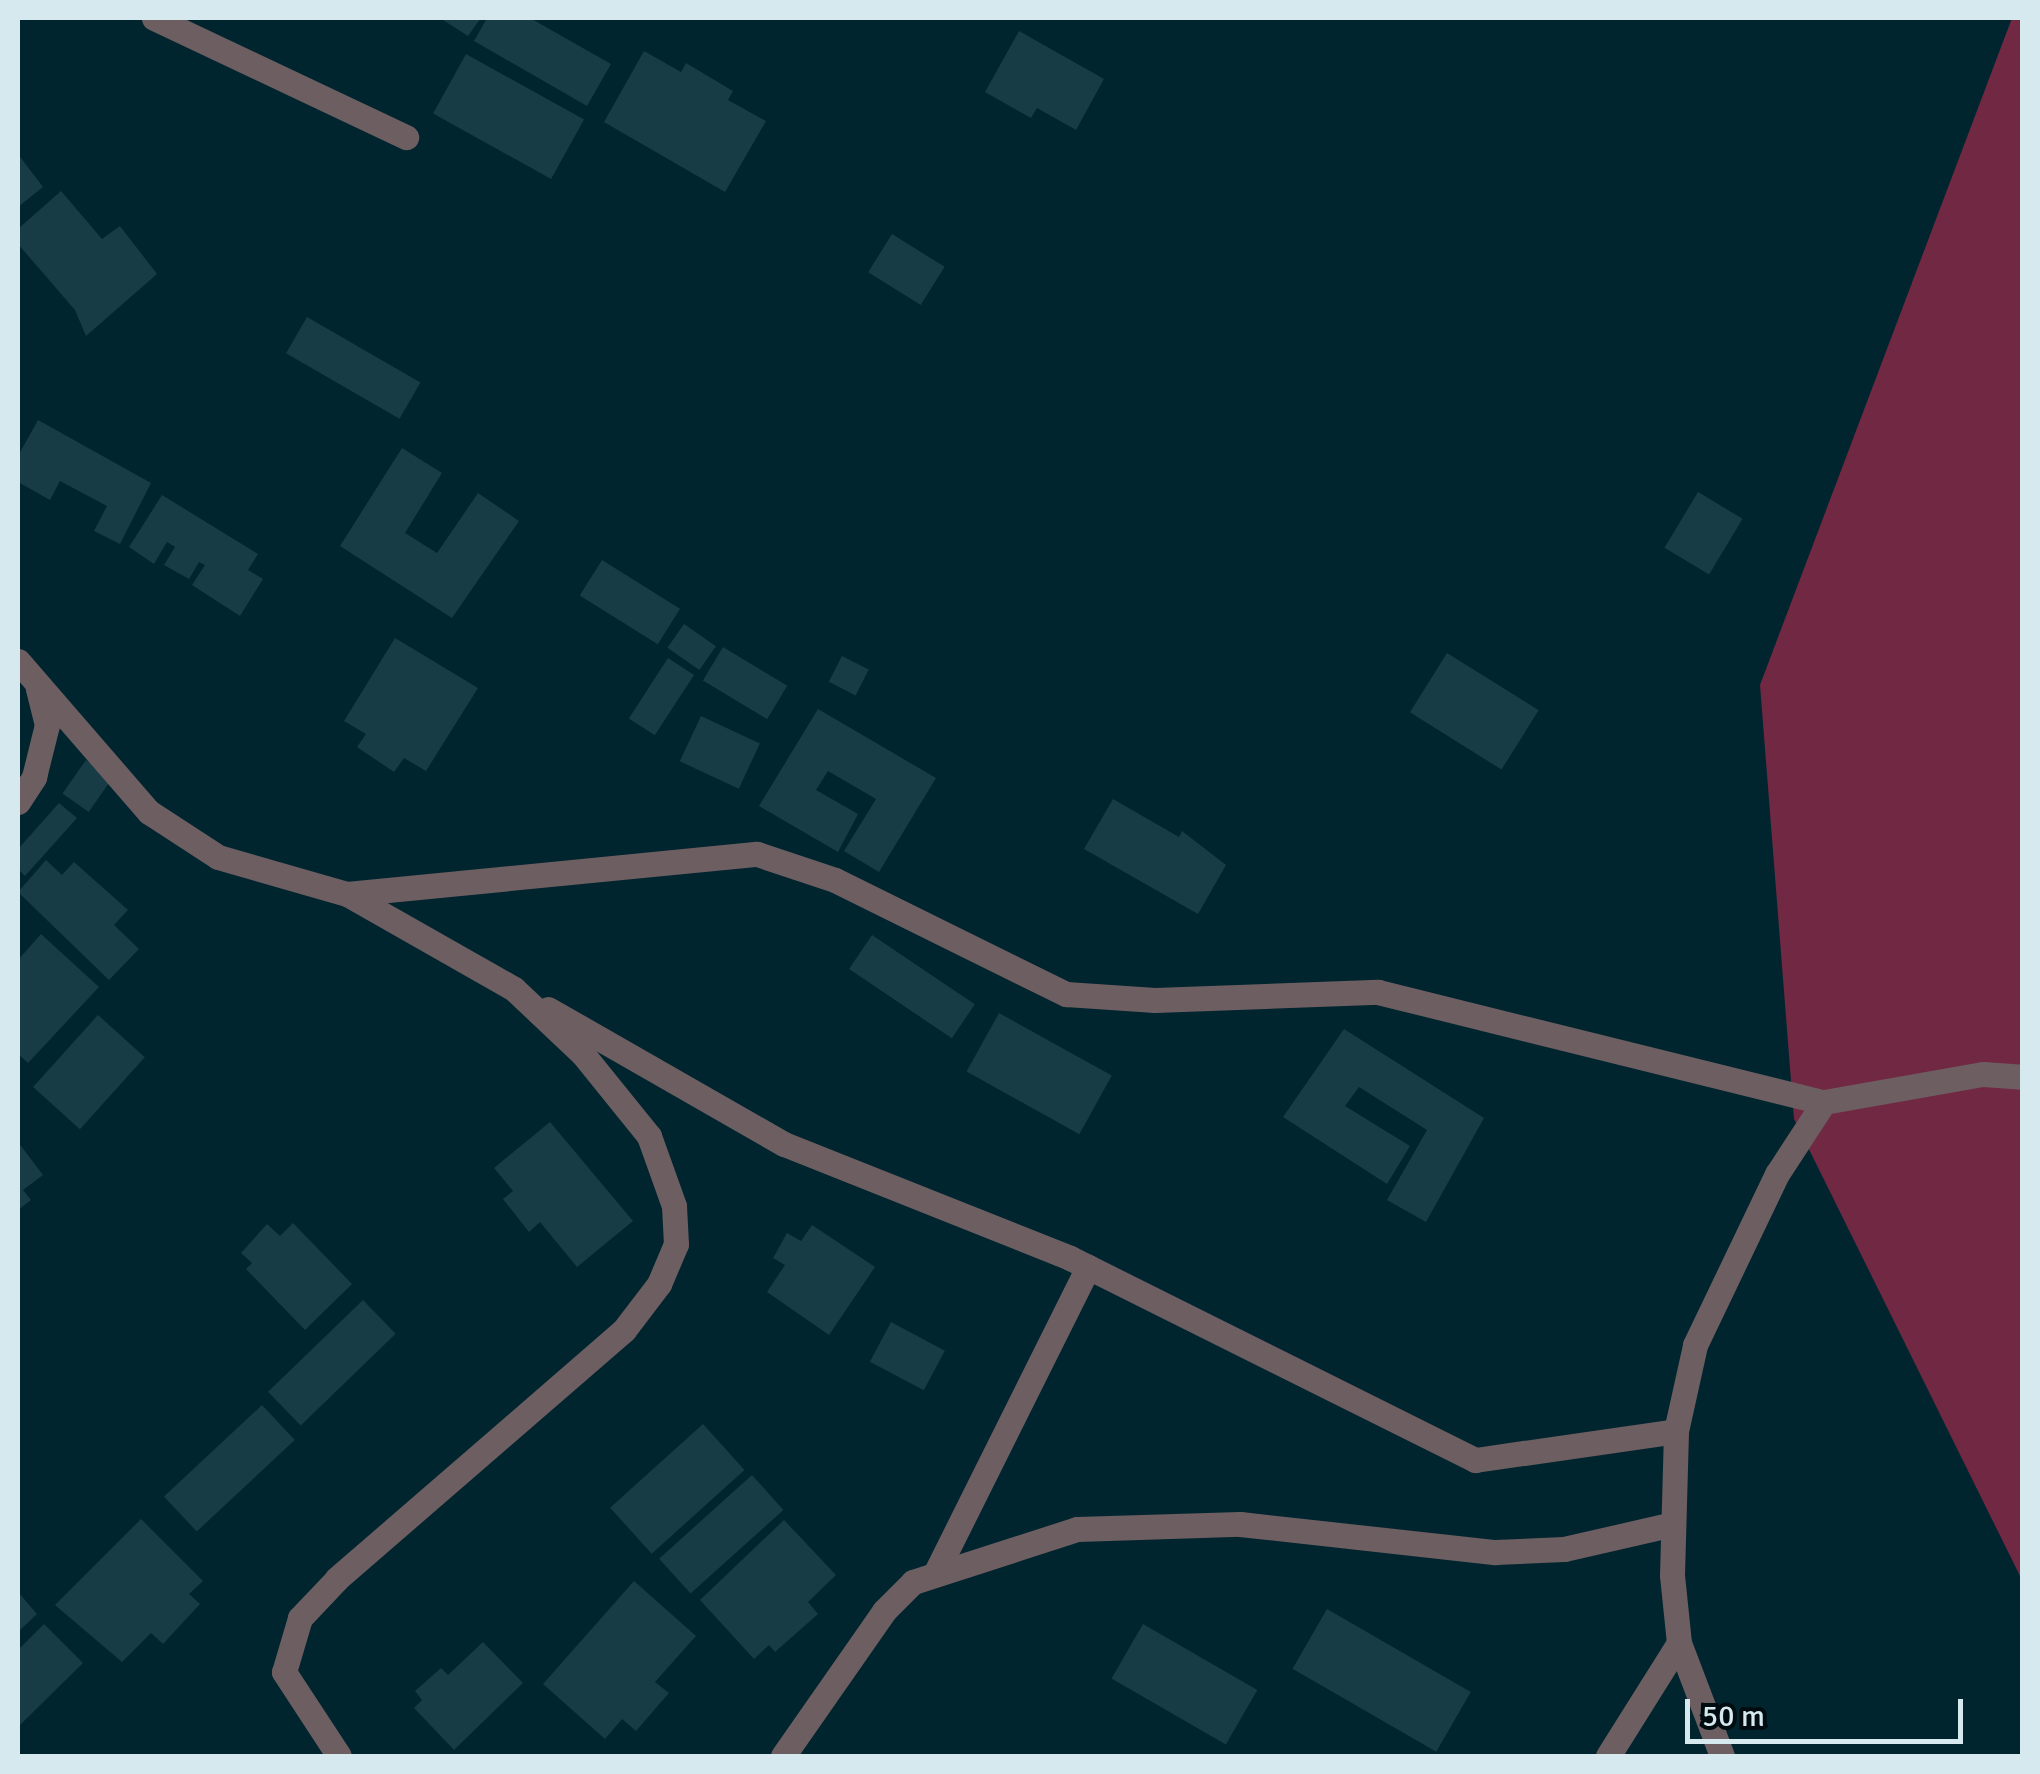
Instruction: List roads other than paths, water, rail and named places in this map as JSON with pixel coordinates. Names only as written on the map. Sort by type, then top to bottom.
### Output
[{"type":"street","points":[[154,18],[406,137]]},
{"type":"street","points":[[18,662],[149,812],[218,856],[347,894],[784,1144],[1088,1267],[1476,1460],[1676,1431]]},
{"type":"street","points":[[18,802],[34,776],[47,725],[36,683]]},
{"type":"street","points":[[347,894],[757,854],[835,880],[1066,994],[1155,1000],[1378,992],[1824,1102],[1983,1074],[2022,1077]]},
{"type":"street","points":[[339,1756],[284,1672],[300,1618],[336,1579],[624,1330],[659,1284],[676,1244],[674,1206],[649,1136],[582,1054],[514,990]]},
{"type":"street","points":[[1722,1756],[1695,1698],[1679,1643],[1673,1524],[1676,1431],[1709,1314],[1777,1174],[1824,1102]]},
{"type":"street","points":[[936,1572],[1088,1267]]},
{"type":"street","points":[[783,1756],[884,1611],[913,1582],[1076,1529],[1146,1523],[1260,1526],[1495,1552],[1564,1549],[1673,1524]]},
{"type":"street","points":[[1608,1756],[1679,1643]]}]
